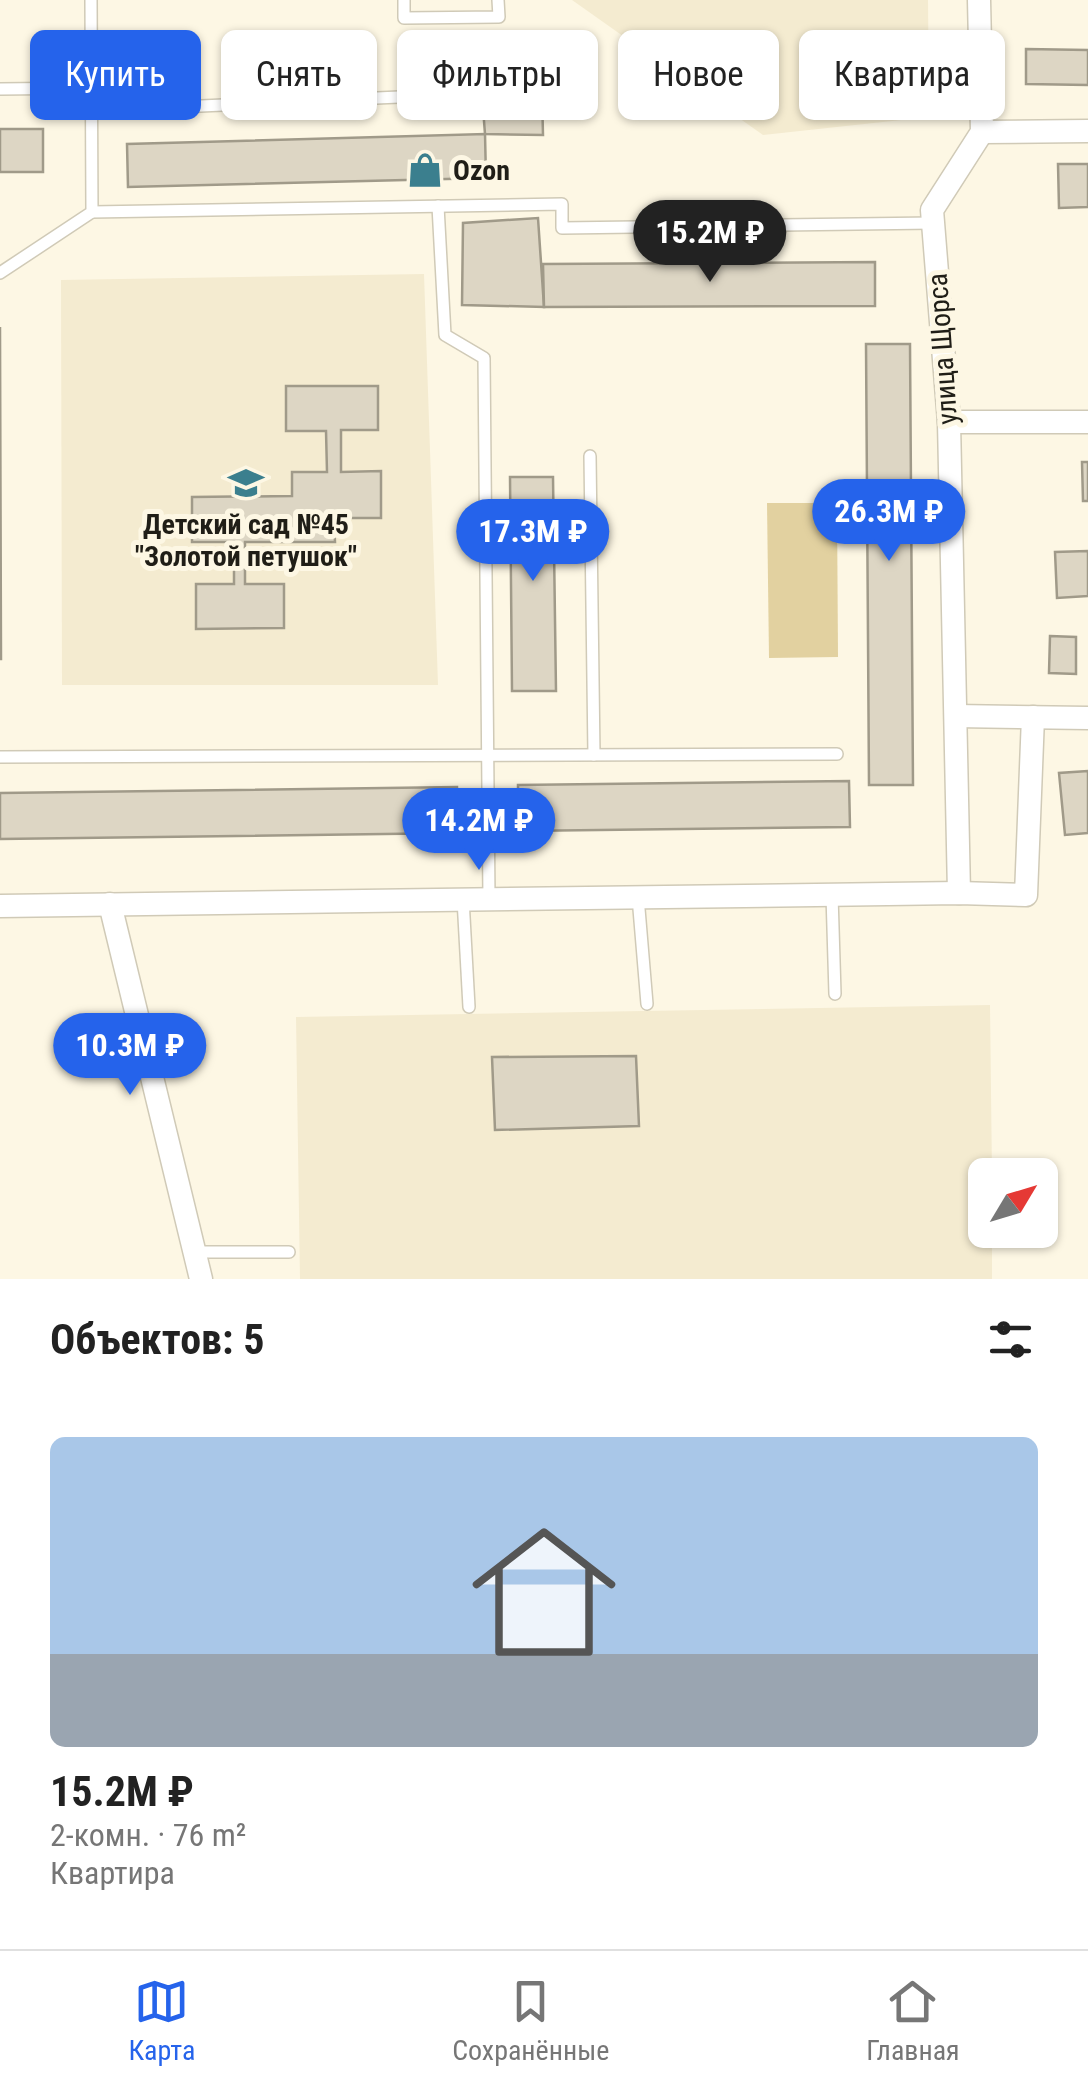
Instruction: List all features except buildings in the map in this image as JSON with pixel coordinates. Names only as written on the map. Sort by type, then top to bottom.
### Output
[{"type":"street","points":[[979,0],[982,132],[1088,131]]},
{"type":"street","name":"улица Щорса","points":[[959,892],[948,422],[932,210],[982,132]]},
{"type":"street","points":[[948,422],[1088,422]]},
{"type":"street","points":[[956,716],[1088,718]]},
{"type":"street","points":[[0,906],[959,892],[1026,896],[1034,717]]},
{"type":"street","points":[[110,904],[201,1279]]},
{"type":"lane","points":[[91,0],[91,30]]},
{"type":"lane","points":[[404,0],[404,18],[498,17],[498,0]]},
{"type":"lane","points":[[0,89],[30,89]]},
{"type":"lane","points":[[201,106],[397,97]]},
{"type":"lane","points":[[91,120],[92,212]]},
{"type":"lane","points":[[0,273],[92,212],[562,204],[562,228],[933,223]]},
{"type":"lane","points":[[438,206],[445,335],[484,358],[489,899]]},
{"type":"lane","points":[[590,456],[594,755]]},
{"type":"lane","points":[[0,757],[838,754]]},
{"type":"lane","points":[[832,894],[835,994]]},
{"type":"lane","points":[[638,897],[647,1004]]},
{"type":"lane","points":[[464,899],[469,1008]]},
{"type":"lane","points":[[195,1252],[289,1252]]},
{"type":"shaded area","points":[[572,0],[928,0],[928,30],[799,30],[799,120],[901,120],[763,135],[742,120],[779,120],[779,30],[618,33]]},
{"type":"shaded area","name":"Детский сад №45 \"Золотой петушок\"","points":[[424,274],[438,685],[62,685],[61,280]]},
{"type":"shaded area","points":[[767,503],[837,503],[838,657],[769,658]]},
{"type":"shaded area","points":[[990,1005],[992,1158],[968,1158],[968,1248],[992,1248],[992,1279],[300,1279],[296,1017]]},
{"type":"place","name":"Ozon","points":[[425,170]]},
{"type":"place","name":"Детский сад №45 \"Золотой петушок\"","points":[[246,483]]}]
